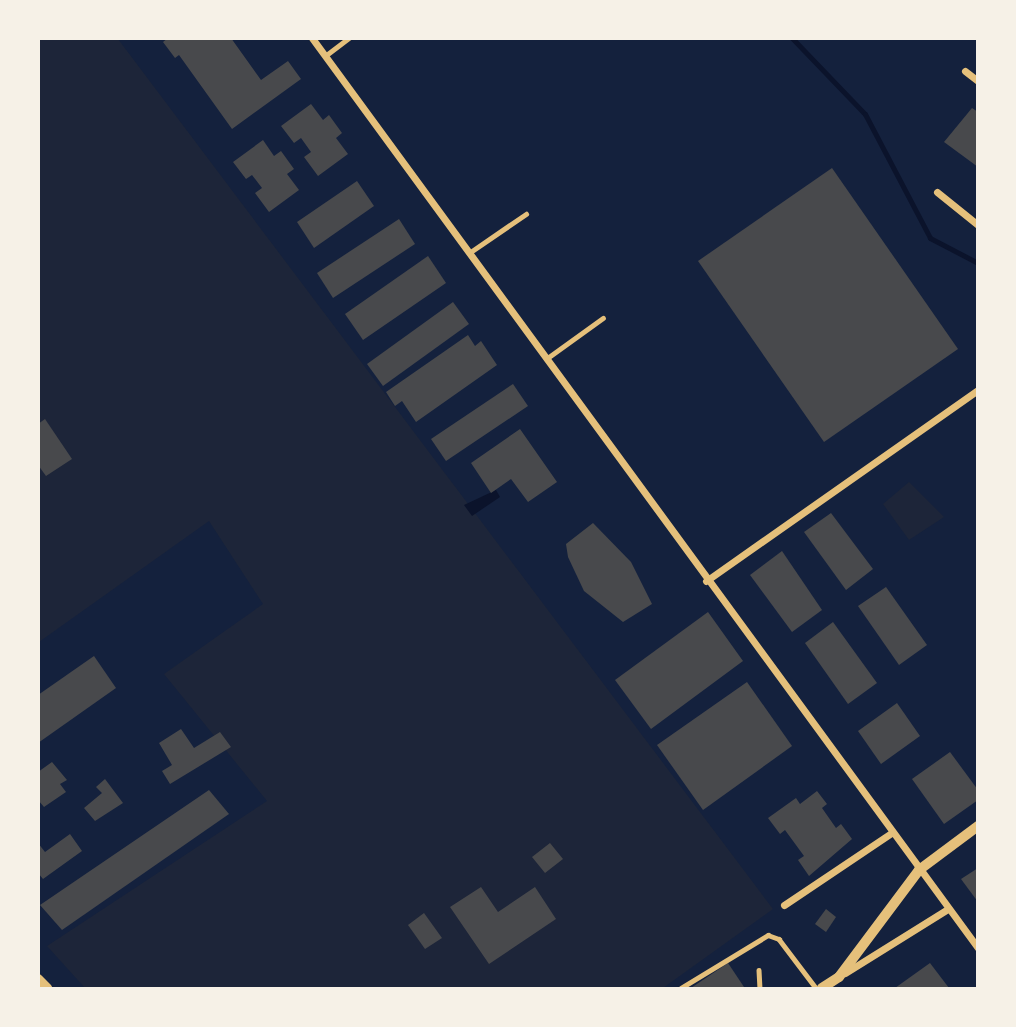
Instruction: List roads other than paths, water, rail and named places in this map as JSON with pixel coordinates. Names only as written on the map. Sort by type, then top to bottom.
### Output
[{"type":"street","points":[[312,38],[706,581],[978,948]]},
{"type":"street","points":[[965,71],[978,81]]},
{"type":"street","points":[[937,192],[978,225]]},
{"type":"street","points":[[706,581],[978,390]]},
{"type":"street","points":[[839,977],[919,870],[978,826]]},
{"type":"street","points":[[784,905],[891,833]]},
{"type":"street","points":[[822,989],[948,908]]},
{"type":"street","points":[[38,979],[47,989]]},
{"type":"lane","points":[[325,56],[349,38]]},
{"type":"lane","points":[[468,253],[526,214]]},
{"type":"lane","points":[[546,360],[603,318]]},
{"type":"lane","points":[[681,989],[768,935],[779,939],[816,989]]},
{"type":"lane","points":[[759,970],[759,988]]},
{"type":"waterway","points":[[792,38],[865,114],[930,238],[978,263]]}]
